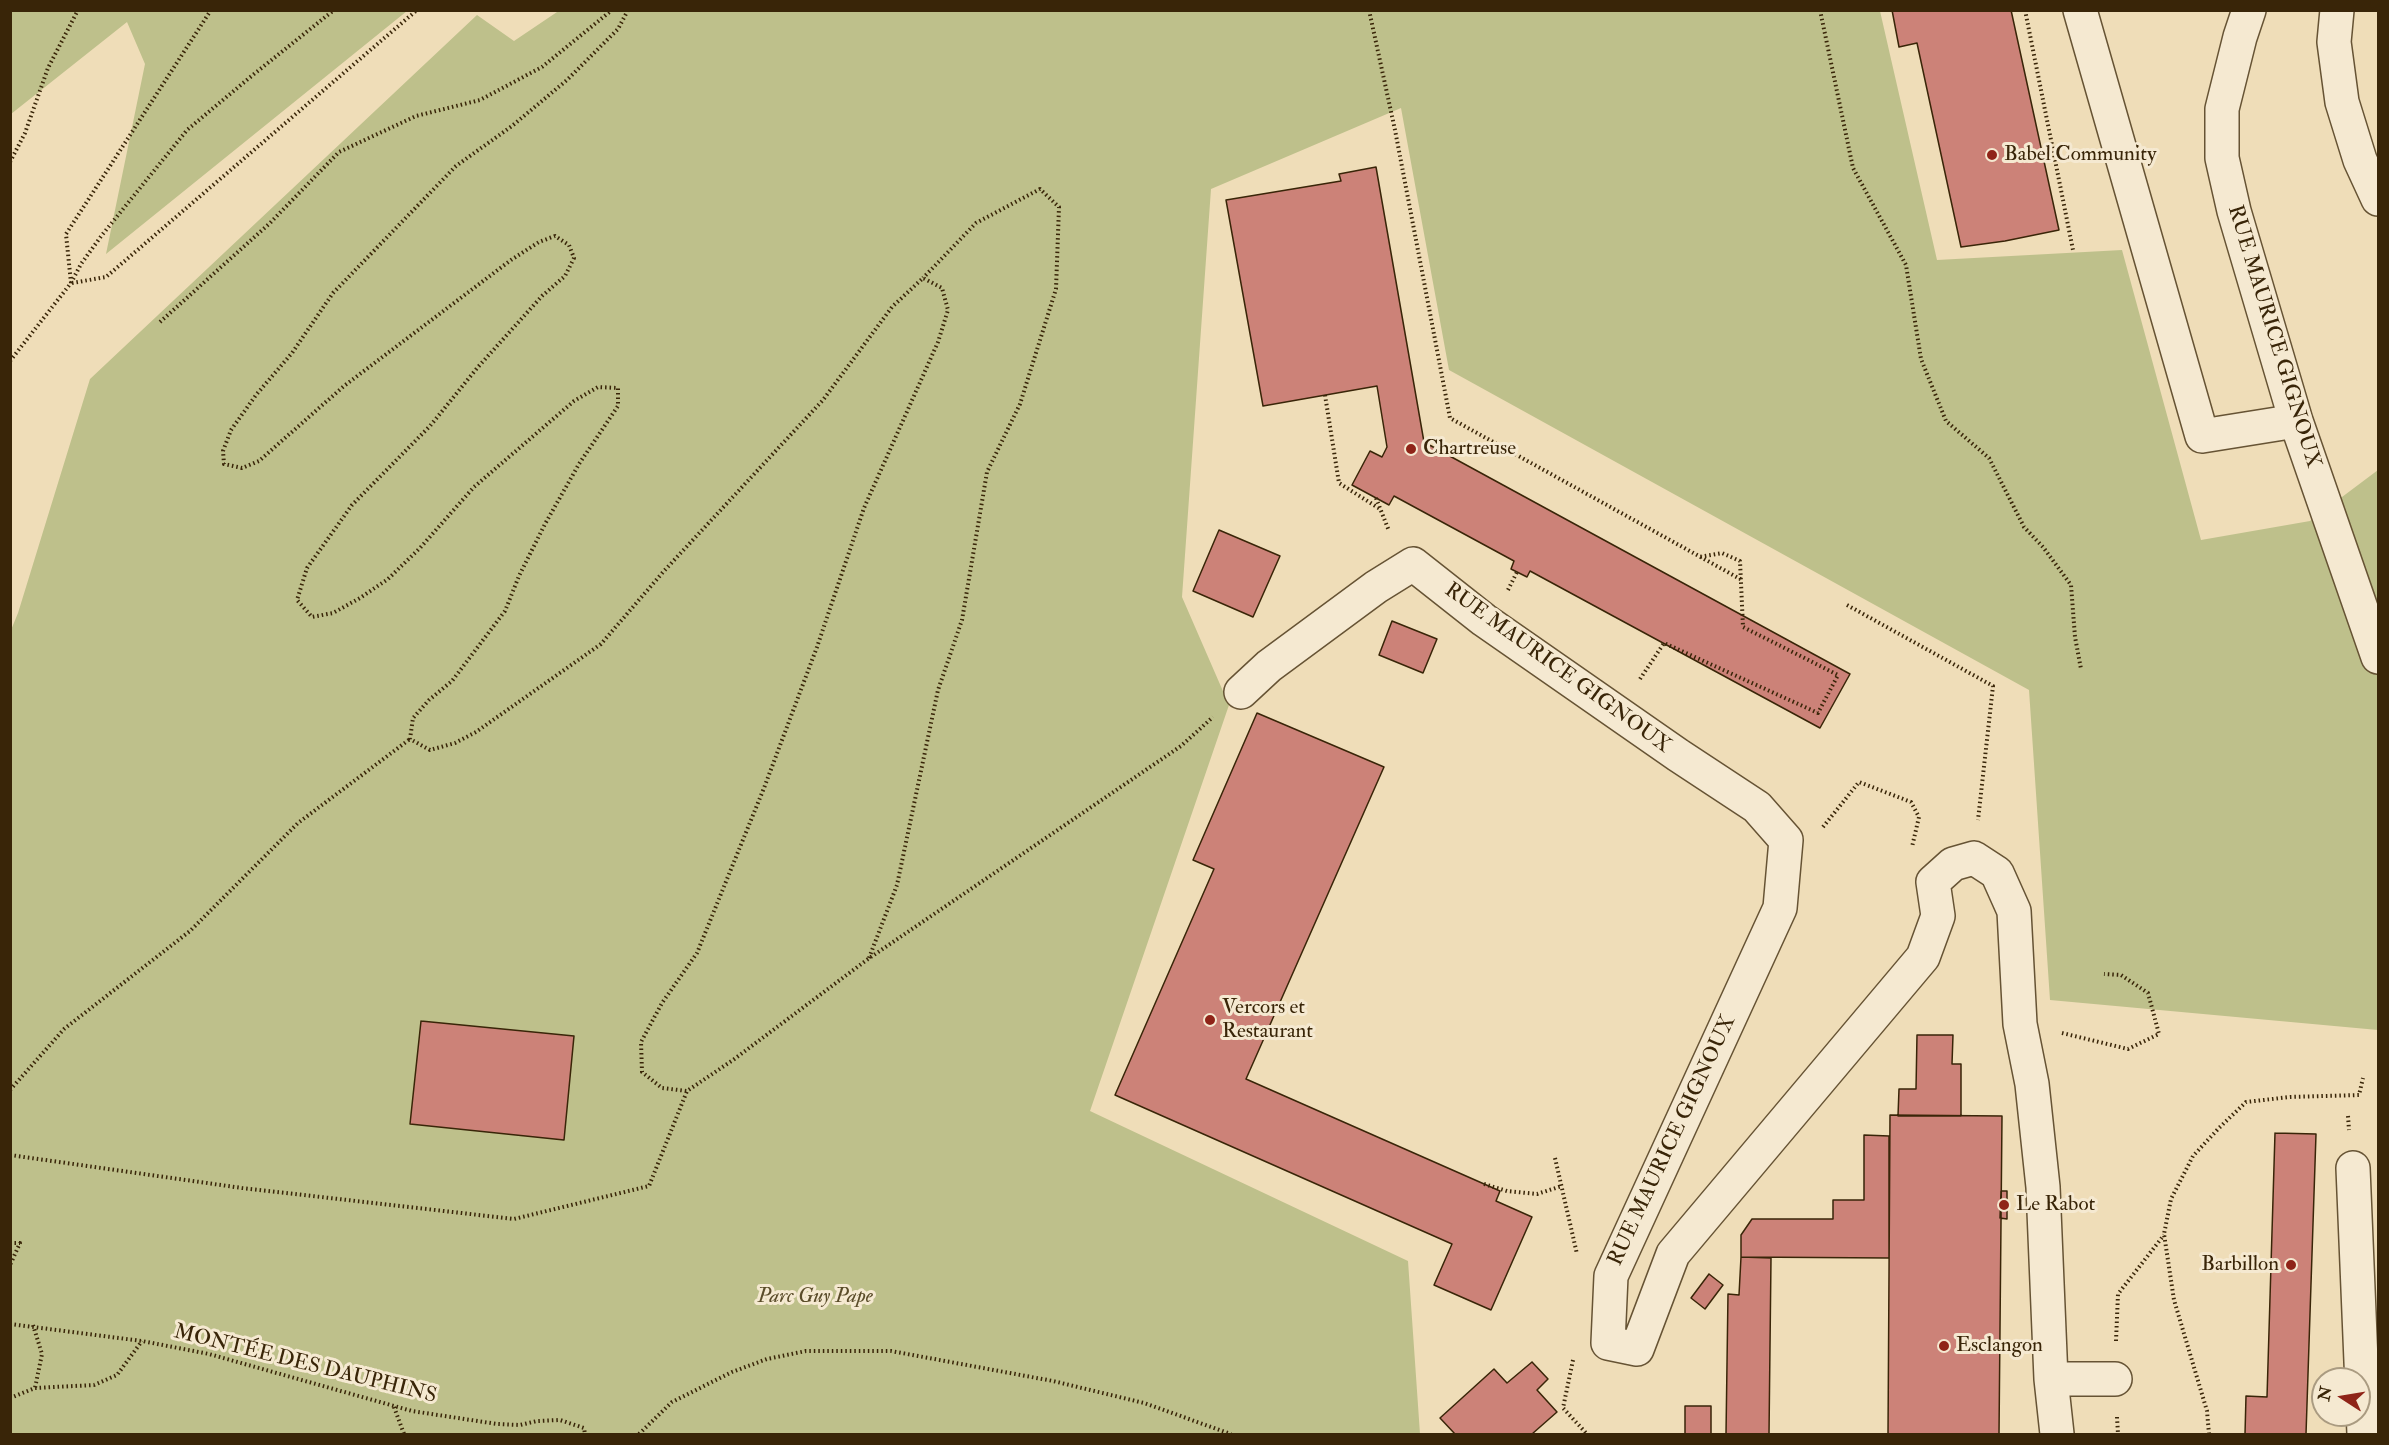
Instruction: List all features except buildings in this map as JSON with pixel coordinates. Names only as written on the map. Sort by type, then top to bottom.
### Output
[{"type":"street","points":[[2080,10],[2202,436],[2296,421]]},
{"type":"street","name":"RUE MAURICE GIGNOUX","points":[[2249,10],[2222,109],[2222,158],[2234,211],[2296,421],[2379,657]]},
{"type":"street","points":[[2337,10],[2334,42],[2342,102],[2360,160],[2379,199]]},
{"type":"street","name":"RUE MAURICE GIGNOUX","points":[[1240,692],[1269,666],[1376,587],[1413,564],[1484,620],[1757,807],[1786,840],[1780,908],[1611,1276],[1608,1343],[1637,1349],[1673,1254],[1923,957],[1938,916],[1933,882]]},
{"type":"street","points":[[1933,882],[1953,864],[1974,858],[1997,873],[2013,911],[2020,1024],[2032,1084],[2043,1187],[2051,1378],[2057,1434]]},
{"type":"street","points":[[2354,1168],[2364,1434]]},
{"type":"street","points":[[2051,1378],[2115,1379]]},
{"type":"path","points":[[10,162],[29,125],[48,68],[78,10]]},
{"type":"path","points":[[71,283],[66,234],[211,10]]},
{"type":"path","points":[[10,361],[71,283],[81,264],[102,235],[187,130],[334,10]]},
{"type":"path","points":[[71,283],[106,277],[417,10]]},
{"type":"path","points":[[160,322],[270,223],[339,152],[416,117],[480,100],[542,67],[612,10]]},
{"type":"path","points":[[10,1090],[64,1029],[190,931],[298,823],[410,739],[413,718],[429,700],[452,681],[505,611],[519,576],[545,524],[579,464],[618,406],[618,388],[598,387],[574,401],[474,487],[420,548],[388,579],[360,598],[333,613],[312,617],[297,600],[307,568],[352,505],[430,426],[478,367],[542,296],[565,276],[574,258],[569,244],[555,236],[538,242],[511,260],[344,386],[259,461],[242,468],[224,464],[223,451],[237,421],[256,394],[292,353],[333,293],[456,166],[512,126],[567,80],[618,29],[628,10]]},
{"type":"path","points":[[1369,10],[1395,130],[1450,418],[1742,580]]},
{"type":"path","points":[[1821,10],[1853,168],[1906,265],[1921,359],[1946,421],[1989,458],[2024,527],[2043,547],[2071,585],[2081,669]]},
{"type":"path","points":[[2025,10],[2073,250]]},
{"type":"path","points":[[410,739],[430,750],[465,737],[601,644],[664,572],[824,400],[892,307],[976,223],[1040,189],[1059,207],[1056,289],[1020,404],[987,472],[962,620],[938,690],[897,885],[868,959]]},
{"type":"path","points":[[687,1091],[662,1088],[642,1072],[641,1042],[662,1003],[697,953],[764,788],[813,658],[864,508],[938,342],[948,309],[942,288],[923,278]]},
{"type":"path","points":[[1325,395],[1339,483],[1380,509]]},
{"type":"path","points":[[1618,712],[1664,643],[1818,713],[1838,675],[1743,627],[1740,561],[1722,553],[1698,557]]},
{"type":"path","points":[[1847,605],[1993,687],[1974,858]]},
{"type":"path","points":[[10,1155],[242,1188],[514,1219],[649,1186],[687,1091],[733,1060],[868,959],[1181,746],[1240,692]]},
{"type":"path","points":[[1786,840],[1825,826],[1859,782],[1911,802],[1919,817],[1907,869],[1933,882]]},
{"type":"path","points":[[2020,1024],[2128,1049],[2159,1034],[2148,993],[2121,975],[2104,974]]},
{"type":"path","points":[[2209,1434],[2207,1411],[2174,1300],[2164,1234],[2171,1199],[2193,1156],[2246,1102],[2290,1097],[2359,1095],[2363,1078]]},
{"type":"path","points":[[1555,1158],[1577,1255]]},
{"type":"path","points":[[1484,1184],[1506,1191],[1537,1194],[1562,1186]]},
{"type":"path","points":[[2118,1294],[2164,1234]]},
{"type":"path","points":[[10,1243],[20,1243],[10,1265]]},
{"type":"path","name":"MONTÉE DES DAUPHINS","points":[[10,1324],[33,1325],[142,1341],[264,1368],[394,1407],[497,1424],[520,1425],[537,1420],[560,1419],[584,1428],[585,1434]]},
{"type":"path","points":[[33,1325],[42,1354],[35,1388]]},
{"type":"path","points":[[10,1398],[35,1388],[94,1384],[117,1375],[142,1341]]},
{"type":"path","points":[[1575,1350],[1563,1408],[1587,1434]]},
{"type":"path","points":[[639,1434],[672,1402],[732,1372],[767,1359],[806,1351],[891,1351],[1065,1384],[1144,1403],[1231,1434]]},
{"type":"path","points":[[394,1407],[404,1434]]},
{"type":"green space","points":[[11,10],[407,11],[106,254],[145,64],[127,22],[11,114]]},
{"type":"green space","name":"Parc Guy Pape","points":[[560,10],[1880,11],[1937,260],[2122,250],[2201,540],[2310,521],[2378,470],[2378,1030],[2050,1000],[2029,690],[1449,370],[1401,108],[1211,189],[1182,597],[1229,705],[1090,1111],[1408,1261],[1420,1434],[11,1434],[11,630],[90,379],[477,15],[514,41]]},
{"type":"place","name":"Babel Community","points":[[1992,155]]},
{"type":"place","name":"Chartreuse","points":[[1411,449]]},
{"type":"place","name":"Vercors et Restaurant","points":[[1210,1020]]},
{"type":"place","name":"Le Rabot","points":[[2004,1205]]},
{"type":"place","name":"Barbillon","points":[[2291,1265]]},
{"type":"place","name":"Esclangon","points":[[1944,1346]]}]
